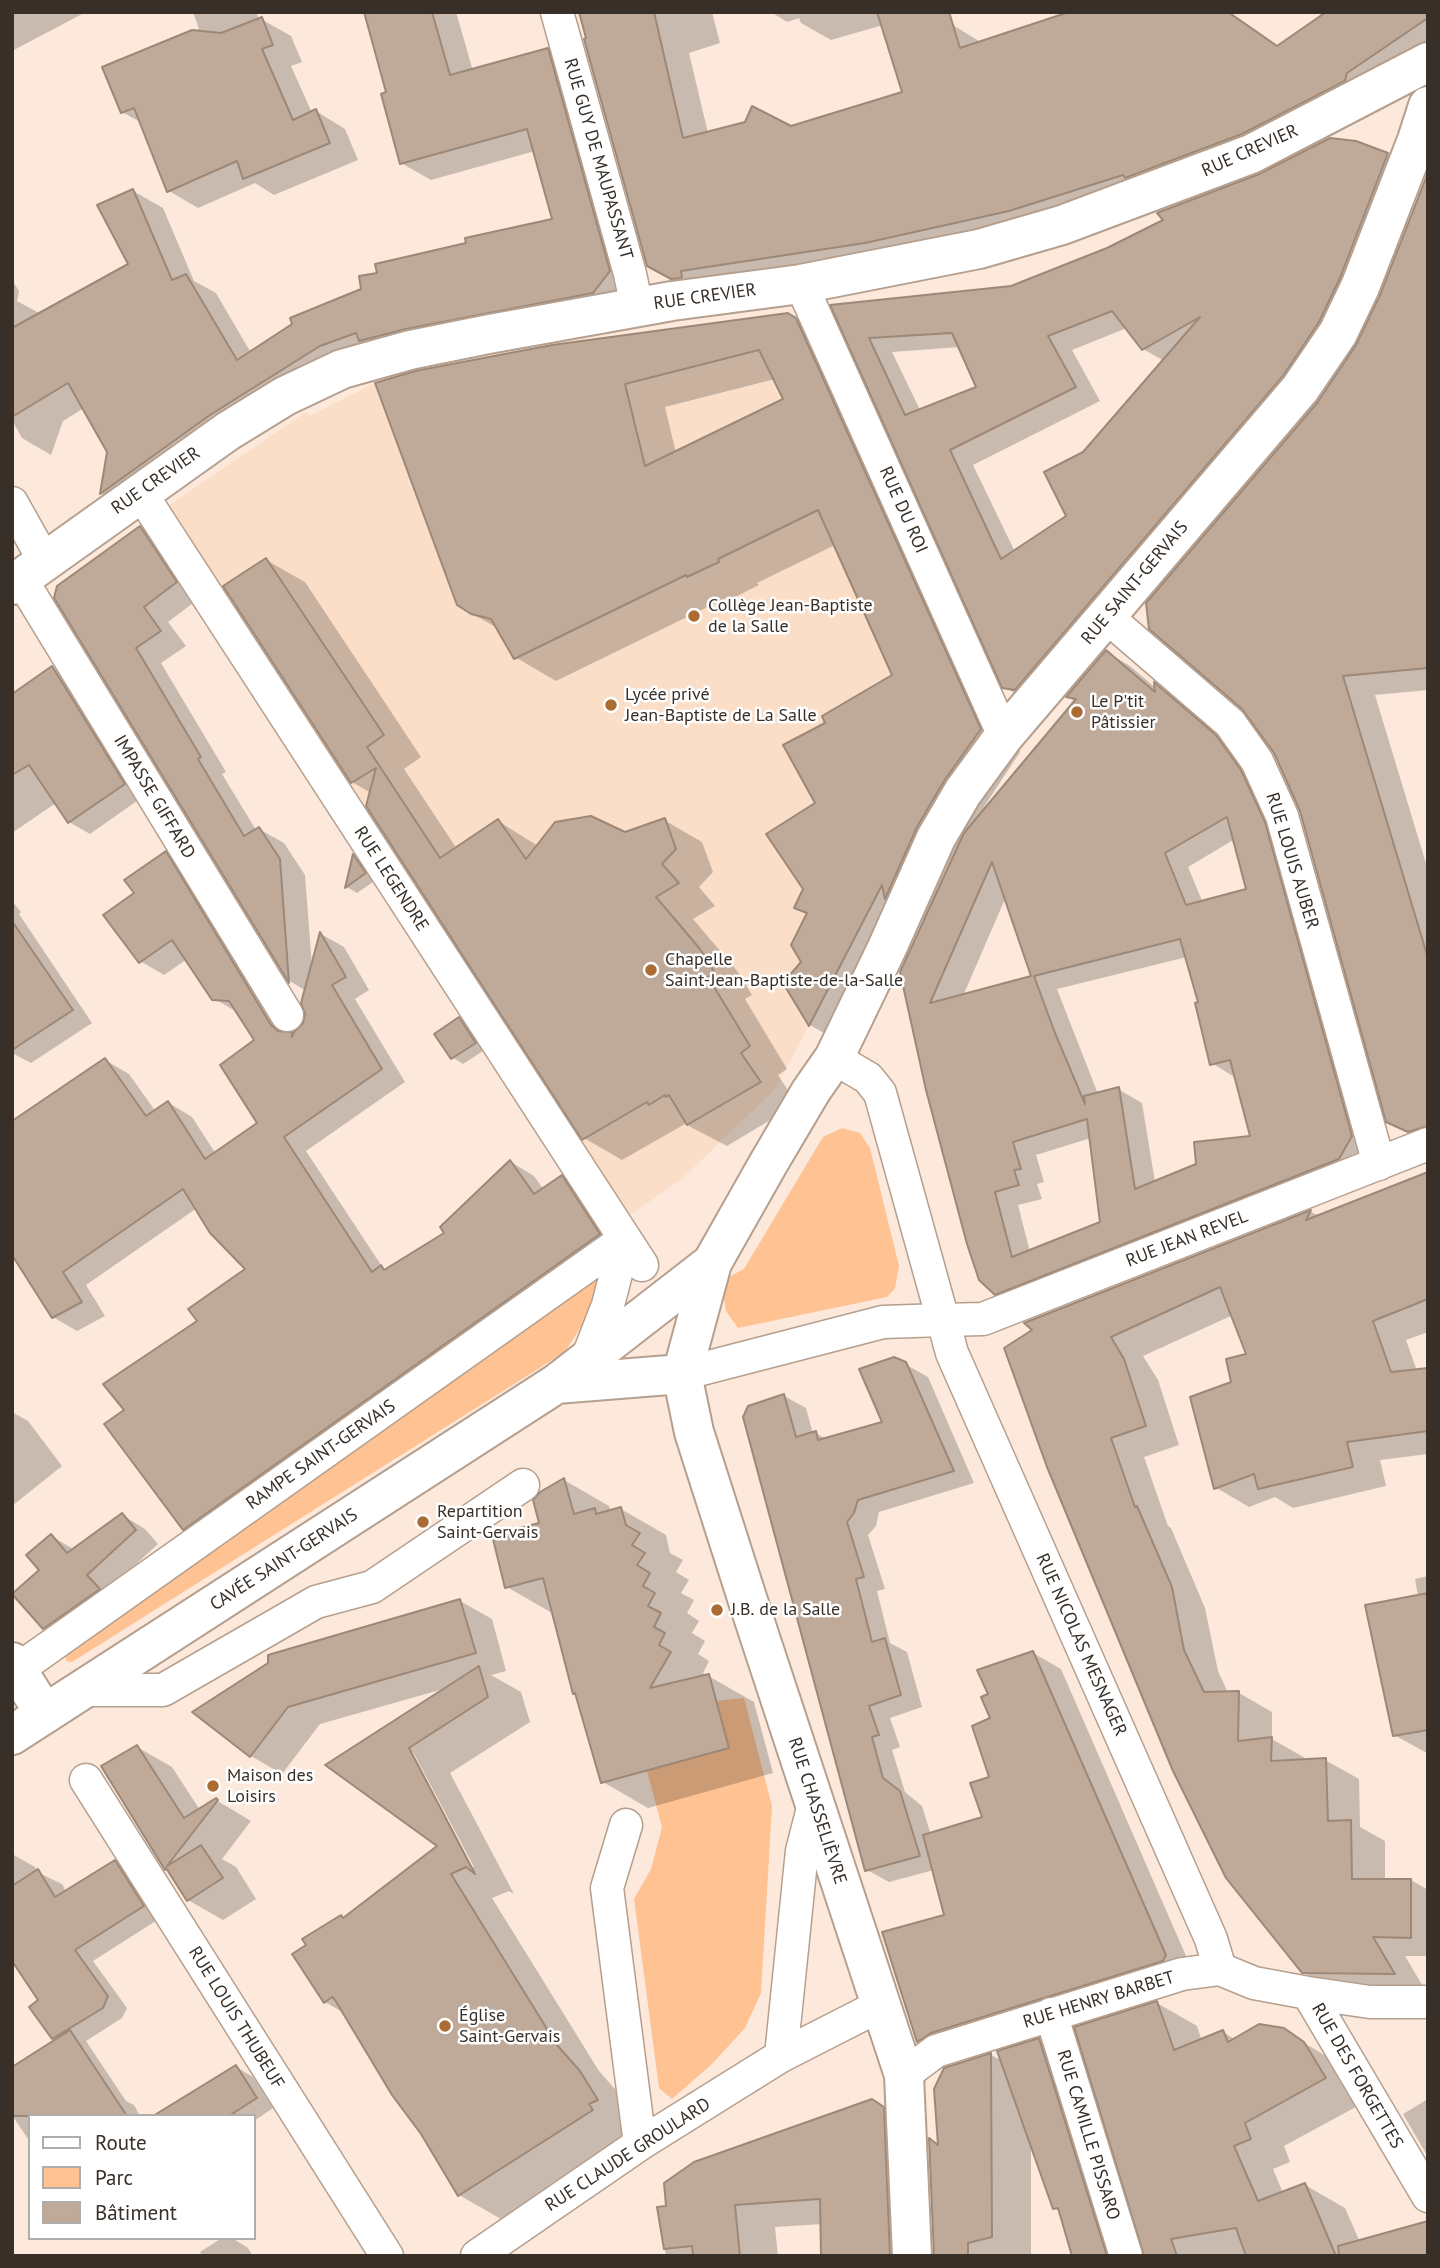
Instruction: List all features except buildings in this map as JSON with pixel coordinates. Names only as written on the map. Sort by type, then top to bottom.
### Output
[{"type":"street","name":"RUE GUY DE MAUPASSANT","points":[[557,12],[637,307]]},
{"type":"street","name":"RUE CREVIER","points":[[26,576],[140,492],[250,417],[285,396],[342,369],[410,350],[637,307],[801,284],[979,249],[1062,225],[1251,154],[1428,62]]},
{"type":"street","name":"RUE SAINT-GERVAIS","points":[[712,1264],[793,1122],[834,1058],[936,838],[963,792],[1004,736],[1300,389],[1338,333],[1360,287],[1428,106]]},
{"type":"street","name":"RUE DU ROI","points":[[801,284],[1004,736]]},
{"type":"street","name":"RUE LEGENDRE","points":[[140,492],[642,1265]]},
{"type":"street","name":"IMPASSE GIFFARD","points":[[12,503],[26,576],[287,1014]]},
{"type":"street","name":"RUE LOUIS AUBER","points":[[1107,617],[1230,723],[1257,761],[1282,816],[1379,1164]]},
{"type":"street","name":"RUE NICOLAS MESNAGER","points":[[834,1058],[868,1078],[880,1093],[952,1353],[1211,1939],[1220,1969]]},
{"type":"street","name":"RUE JEAN REVEL","points":[[682,1374],[883,1322],[983,1319],[1428,1144]]},
{"type":"street","points":[[587,1359],[608,1305],[625,1239]]},
{"type":"street","name":"RAMPE SAINT-GERVAIS","points":[[15,1666],[625,1239]]},
{"type":"street","points":[[682,1374],[712,1264]]},
{"type":"street","name":"CAVÉE SAINT-GERVAIS","points":[[12,1735],[555,1384],[712,1264]]},
{"type":"street","name":"CAVÉE SAINT-GERVAIS","points":[[555,1384],[682,1374]]},
{"type":"street","name":"RUE CHASSELIÈVRE","points":[[682,1374],[694,1432],[904,2075],[912,2256]]},
{"type":"street","points":[[84,1690],[163,1690],[316,1602],[372,1587],[523,1485]]},
{"type":"street","points":[[15,1666],[45,1714]]},
{"type":"street","name":"RUE LOUIS THUBEUF","points":[[86,1780],[387,2256]]},
{"type":"street","points":[[782,2056],[802,1851],[814,1804]]},
{"type":"street","points":[[626,1825],[607,1888],[640,2144]]},
{"type":"street","points":[[1220,1969],[1254,1983],[1308,1993],[1370,2002],[1428,2002]]},
{"type":"street","name":"RUE HENRY BARBET","points":[[904,2075],[936,2052],[1163,1979],[1220,1969]]},
{"type":"street","name":"RUE DES FORGETTES","points":[[1308,1993],[1428,2196]]},
{"type":"street","name":"RUE CLAUDE GROULARD","points":[[477,2256],[640,2144],[782,2056],[881,2005]]},
{"type":"street","name":"RUE CAMILLE PISSARO","points":[[1051,2014],[1126,2256]]},
{"type":"shaded area","points":[[788,313],[797,318],[961,682],[906,707],[902,848],[776,1088],[683,1178],[630,1215],[599,1172],[166,507],[306,412],[310,416],[375,383],[512,351]]},
{"type":"green space","points":[[842,1128],[860,1133],[870,1148],[899,1266],[895,1288],[887,1297],[738,1328],[726,1311],[721,1281],[744,1269],[823,1137]]},
{"type":"green space","points":[[599,1276],[609,1282],[565,1352],[72,1662],[66,1661],[66,1656]]},
{"type":"green space","points":[[744,1698],[772,1806],[761,1993],[745,2028],[712,2064],[672,2099],[659,2088],[634,1899],[651,1869],[662,1827],[647,1771],[728,1748],[716,1701]]},
{"type":"place","name":"Collège Jean-Baptiste de la Salle","points":[[694,616]]},
{"type":"place","name":"Lycée privé Jean-Baptiste de La Salle","points":[[611,705]]},
{"type":"place","name":"Le P'tit Pâtissier","points":[[1077,712]]},
{"type":"place","name":"Chapelle Saint-Jean-Baptiste-de-la-Salle","points":[[651,970]]},
{"type":"place","name":"Repartition Saint-Gervais","points":[[423,1522]]},
{"type":"place","name":"J.B. de la Salle","points":[[717,1610]]},
{"type":"place","name":"Maison des Loisirs","points":[[213,1786]]},
{"type":"place","name":"Église Saint-Gervais","points":[[445,2026]]}]
